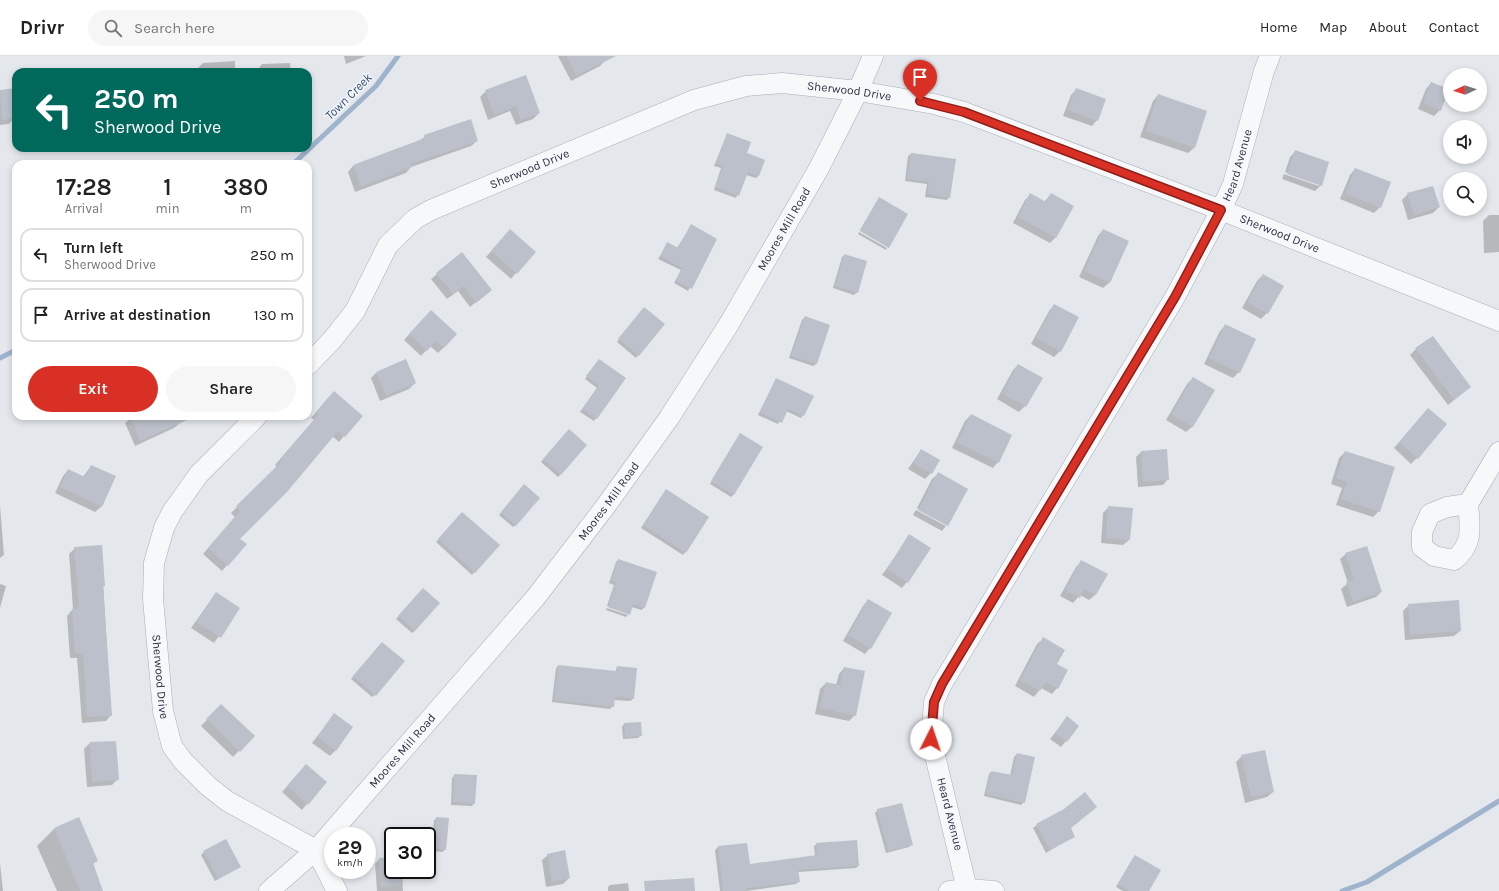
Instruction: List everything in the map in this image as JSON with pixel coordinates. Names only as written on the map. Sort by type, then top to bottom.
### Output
[{"type":"street","name":"Moores Mill Road","points":[[269,891],[316,850],[536,597],[610,501],[669,418],[729,324],[818,170],[858,91],[873,56]]},
{"type":"street","name":"Heard Avenue","points":[[958,890],[931,739],[934,702],[942,684],[1175,297],[1221,210],[1234,184],[1264,71],[1270,56]]},
{"type":"street","name":"Sherwood Drive","points":[[312,361],[332,340],[355,311],[388,244],[415,219],[431,210],[694,100],[746,86],[782,83],[858,91],[934,104],[964,112],[1221,210],[1499,321]]},
{"type":"street","name":"Sherwood Drive","points":[[253,420],[199,474],[172,512],[164,528],[154,563],[153,599],[163,711],[172,746],[182,761],[208,786],[227,801],[316,850]]},
{"type":"street","points":[[1468,504],[1499,452]]},
{"type":"street","points":[[316,850],[337,891]]},
{"type":"street","points":[[958,890],[994,891]]},
{"type":"building","points":[[567,56],[616,56],[576,76]]},
{"type":"building","points":[[526,75],[540,113],[521,120],[516,106],[494,115],[485,90]]},
{"type":"building","points":[[1431,82],[1443,87],[1443,106],[1441,111],[1423,103]]},
{"type":"building","points":[[12,88],[12,119],[2,120],[0,90]]},
{"type":"building","points":[[1076,88],[1106,99],[1098,121],[1068,110]]},
{"type":"building","points":[[1158,94],[1207,111],[1195,148],[1146,131]]},
{"type":"building","points":[[471,119],[478,141],[411,164],[412,167],[361,187],[353,165],[425,138],[424,135]]},
{"type":"building","points":[[727,133],[751,142],[747,153],[765,160],[759,176],[748,172],[739,196],[715,187],[723,166],[716,163]]},
{"type":"building","points":[[1295,150],[1329,162],[1322,186],[1287,174]]},
{"type":"building","points":[[911,153],[956,159],[950,198],[927,194],[929,182],[907,179]]},
{"type":"building","points":[[1355,168],[1391,182],[1381,208],[1345,194]]},
{"type":"building","points":[[1433,186],[1440,207],[1414,215],[1407,193]]},
{"type":"building","points":[[1030,193],[1046,202],[1051,193],[1074,206],[1056,238],[1018,217]]},
{"type":"building","points":[[879,197],[908,214],[889,248],[860,231]]},
{"type":"building","points":[[691,224],[717,239],[692,289],[676,281],[682,268],[660,256],[667,242],[678,248]]},
{"type":"building","points":[[510,229],[536,252],[517,274],[491,251]]},
{"type":"building","points":[[1103,229],[1129,241],[1110,283],[1084,271]]},
{"type":"building","points":[[462,252],[492,290],[476,303],[464,286],[453,294],[436,273]]},
{"type":"building","points":[[844,254],[867,261],[858,293],[835,286]]},
{"type":"building","points":[[1263,274],[1284,286],[1268,314],[1247,302]]},
{"type":"building","points":[[1054,304],[1079,317],[1061,352],[1036,338]]},
{"type":"building","points":[[644,307],[665,324],[639,356],[618,339]]},
{"type":"building","points":[[431,310],[457,334],[444,348],[436,341],[427,351],[409,334]]},
{"type":"building","points":[[805,316],[830,325],[817,364],[791,356]]},
{"type":"building","points":[[1225,324],[1256,339],[1240,373],[1209,358]]},
{"type":"building","points":[[1433,336],[1471,387],[1454,400],[1415,348]]},
{"type":"building","points":[[406,359],[416,383],[386,396],[376,372]]},
{"type":"building","points":[[599,359],[626,378],[597,419],[582,409],[599,385],[586,376]]},
{"type":"building","points":[[1018,364],[1043,378],[1026,407],[1002,393]]},
{"type":"building","points":[[1193,377],[1215,390],[1193,427],[1171,414]]},
{"type":"building","points":[[776,378],[814,396],[804,416],[788,409],[782,423],[760,412]]},
{"type":"building","points":[[334,391],[363,416],[345,437],[338,431],[287,492],[240,539],[247,544],[228,566],[208,548],[240,511],[236,506],[282,461],[280,459],[319,414],[316,412]]},
{"type":"building","points":[[1428,408],[1447,424],[1418,459],[1399,442]]},
{"type":"building","points":[[971,414],[1012,435],[999,463],[957,442]]},
{"type":"building","points":[[132,420],[187,420],[140,441]]},
{"type":"building","points":[[569,429],[587,445],[561,475],[543,459]]},
{"type":"building","points":[[740,433],[763,447],[734,495],[711,481]]},
{"type":"building","points":[[921,449],[940,460],[932,474],[913,463]]},
{"type":"building","points":[[1167,449],[1169,480],[1143,482],[1141,451]]},
{"type":"building","points":[[1345,451],[1395,467],[1380,512],[1341,499],[1347,482],[1336,478]]},
{"type":"building","points":[[91,465],[116,476],[102,507],[60,487],[68,469],[85,477]]},
{"type":"building","points":[[938,472],[968,489],[948,526],[918,510]]},
{"type":"building","points":[[524,484],[540,498],[516,526],[501,512]]},
{"type":"building","points":[[666,489],[709,517],[686,553],[643,525]]},
{"type":"building","points":[[1108,506],[1133,508],[1130,540],[1106,538]]},
{"type":"building","points":[[462,512],[500,545],[475,573],[438,539]]},
{"type":"building","points":[[909,534],[931,548],[908,583],[887,569]]},
{"type":"building","points":[[102,545],[105,586],[103,586],[112,716],[87,717],[83,653],[75,653],[72,609],[79,608],[74,547]]},
{"type":"building","points":[[1367,546],[1382,592],[1353,602],[1346,582],[1354,580],[1345,553]]},
{"type":"building","points":[[618,559],[657,572],[645,608],[633,604],[630,615],[608,607],[616,582],[611,581]]},
{"type":"building","points":[[1081,560],[1108,574],[1096,595],[1084,589],[1080,598],[1065,590]]},
{"type":"building","points":[[423,588],[440,603],[415,631],[398,616]]},
{"type":"building","points":[[216,592],[240,608],[221,638],[196,622]]},
{"type":"building","points":[[868,599],[892,613],[871,649],[848,635]]},
{"type":"building","points":[[1459,600],[1461,631],[1410,635],[1408,604]]},
{"type":"building","points":[[1043,637],[1065,650],[1057,664],[1068,670],[1058,689],[1046,682],[1040,691],[1020,680]]},
{"type":"building","points":[[382,642],[405,661],[376,696],[353,676]]},
{"type":"building","points":[[558,665],[616,671],[617,666],[637,668],[634,699],[615,697],[614,707],[554,700]]},
{"type":"building","points":[[844,667],[865,671],[856,716],[820,708],[826,682],[840,685]]},
{"type":"building","points":[[221,704],[255,736],[240,752],[206,719]]},
{"type":"building","points":[[334,713],[353,727],[336,751],[317,737]]},
{"type":"building","points":[[1067,716],[1079,726],[1067,742],[1055,733]]},
{"type":"building","points":[[641,722],[642,736],[625,737],[624,723]]},
{"type":"building","points":[[116,741],[119,780],[92,782],[90,742]]},
{"type":"building","points":[[1265,750],[1274,792],[1251,797],[1241,755]]},
{"type":"building","points":[[1017,753],[1035,757],[1025,803],[986,794],[991,771],[1012,775]]},
{"type":"building","points":[[306,764],[327,782],[308,805],[287,786]]},
{"type":"building","points":[[454,774],[477,775],[475,804],[453,802]]},
{"type":"building","points":[[1085,792],[1097,807],[1071,828],[1075,837],[1050,850],[1036,824],[1064,809]]},
{"type":"building","points":[[902,803],[913,845],[888,851],[877,809]]},
{"type":"building","points":[[79,817],[98,861],[93,863],[103,891],[80,891],[54,828]]},
{"type":"building","points":[[436,817],[449,818],[446,850],[436,848]]},
{"type":"building","points":[[226,839],[241,867],[218,879],[203,851]]},
{"type":"building","points":[[857,840],[859,866],[798,870],[800,882],[747,888],[747,891],[723,891],[718,846],[747,843],[750,864],[817,855],[816,843]]},
{"type":"building","points":[[565,850],[570,878],[552,882],[547,854]]},
{"type":"building","points":[[1135,855],[1161,870],[1149,891],[1129,891],[1118,884]]},
{"type":"building","points":[[379,858],[384,858],[384,879],[403,879],[403,885],[381,887]]},
{"type":"building","points":[[694,878],[695,891],[645,891],[644,881]]},
{"type":"waterway","name":"Town Creek","points":[[312,146],[376,86],[398,56]]},
{"type":"waterway","name":"Town Creek","points":[[297,160],[306,152]]},
{"type":"waterway","name":"Town Creek","points":[[0,358],[12,352]]},
{"type":"waterway","points":[[1342,891],[1367,882],[1499,801]]},
{"type":"route","points":[[920,101],[964,112],[1157,187],[1221,210],[1175,297],[942,684],[934,702],[931,739]]}]
